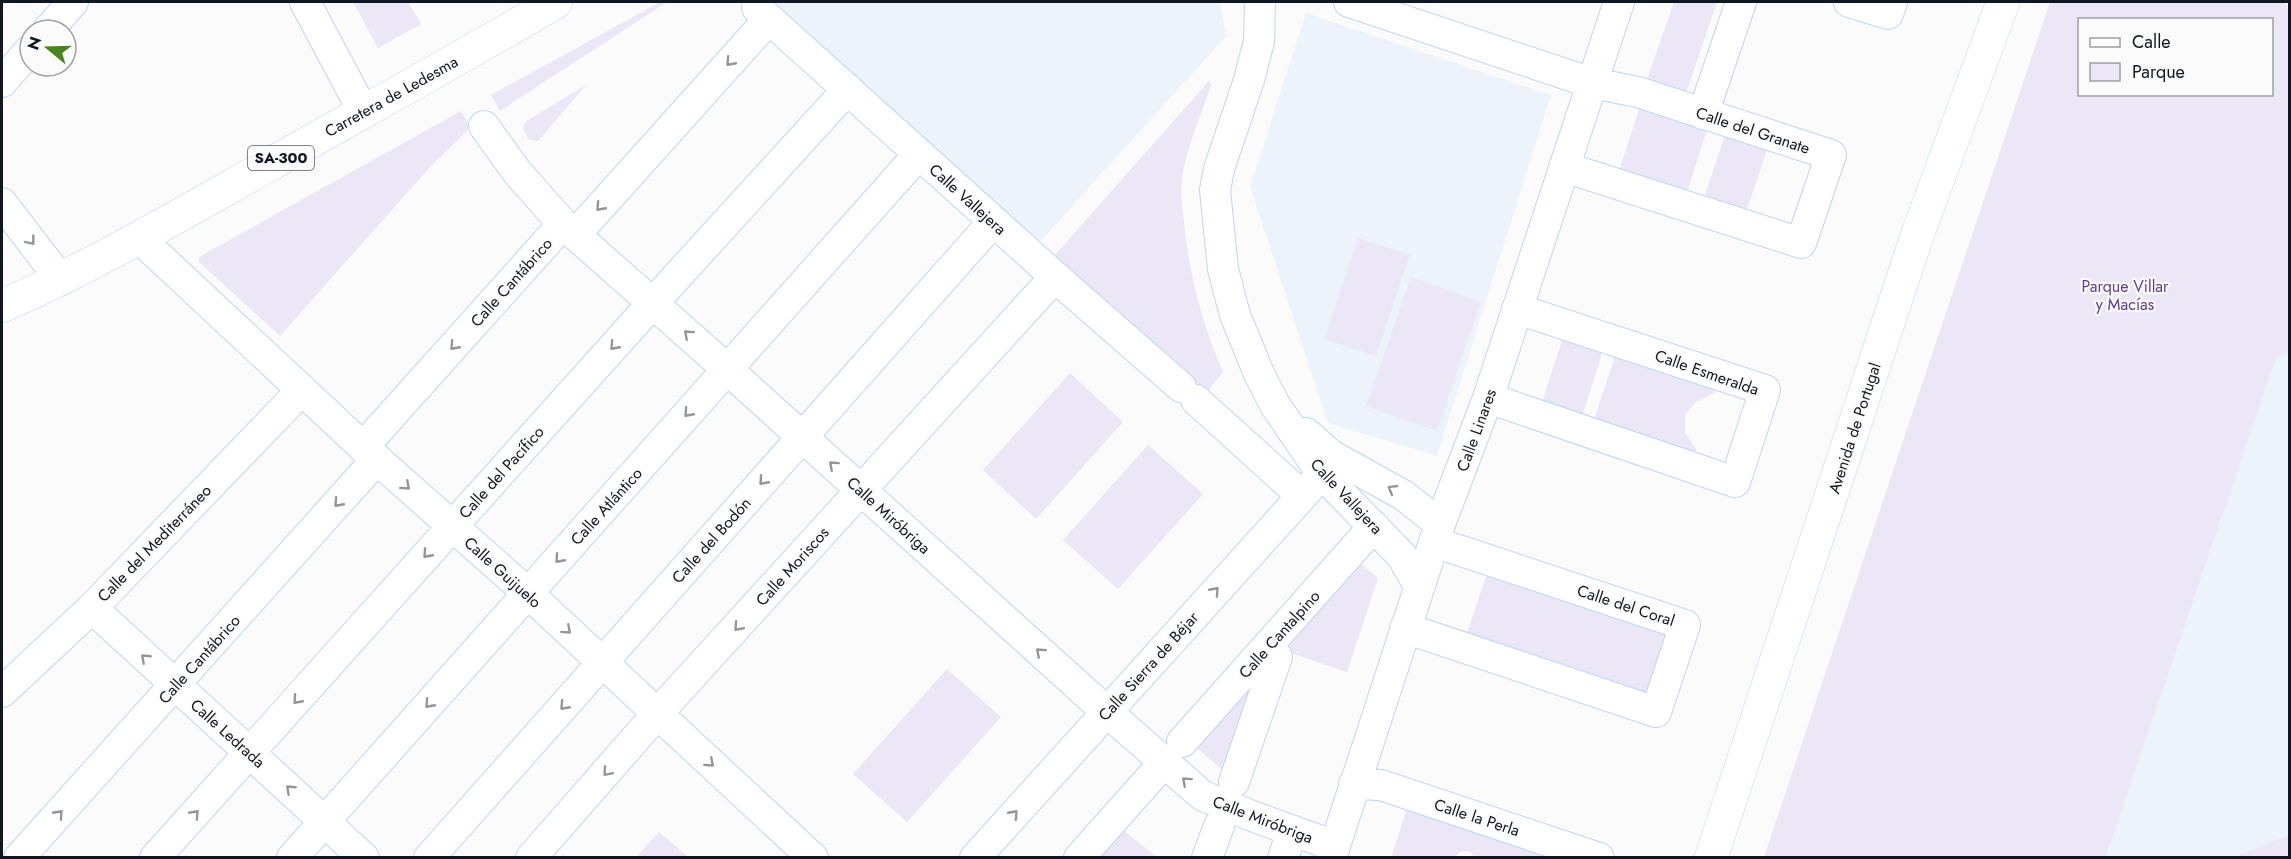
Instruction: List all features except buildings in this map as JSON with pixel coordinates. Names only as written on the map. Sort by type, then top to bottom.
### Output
[{"type":"main road","name":"Carretera de Ledesma","points":[[2,306],[61,280],[139,238],[422,80],[556,2]]},
{"type":"main road","name":"Avenida de Portugal","points":[[1712,858],[1917,236],[2003,2]]},
{"type":"street","points":[[59,18],[73,2]]},
{"type":"street","points":[[305,2],[363,111]]},
{"type":"street","name":"Calle Vallejera","points":[[1260,2],[1259,41],[1215,190],[1224,269],[1235,315],[1260,376],[1275,405],[1322,474],[1402,556],[1419,586]]},
{"type":"street","name":"Calle del Granate","points":[[1349,2],[1592,83],[1638,92],[1831,154],[1801,243],[1564,167]]},
{"type":"street","name":"Calle Linares","points":[[1333,852],[1419,586],[1488,398],[1619,2]]},
{"type":"street","points":[[1703,114],[1741,2]]},
{"type":"street","points":[[1849,2],[1888,14],[1892,2]]},
{"type":"street","name":"Calle Vallejera","points":[[763,14],[1301,495]]},
{"type":"street","name":"Calle Cantábrico","points":[[19,858],[175,685],[370,453],[763,14]]},
{"type":"street","points":[[2,82],[18,64]]},
{"type":"street","name":"Calle del Pacífico","points":[[156,858],[653,303],[848,89]]},
{"type":"street","name":"Calle Miróbriga","points":[[484,126],[517,172],[569,229],[1203,796],[1287,844],[1333,852]]},
{"type":"street","name":"Calle Atlántico","points":[[292,858],[919,154]]},
{"type":"street","points":[[2,203],[61,280]]},
{"type":"street","name":"Calle del Bodón","points":[[429,858],[993,222]]},
{"type":"street","name":"Calle Guijuelo","points":[[139,238],[370,453],[603,662],[813,858]]},
{"type":"street","name":"Calle Moriscos","points":[[531,858],[657,714],[1055,277]]},
{"type":"street","name":"Calle Esmeralda","points":[[1488,398],[1736,482],[1765,390],[1517,309]]},
{"type":"street","name":"Calle del Mediterráneo","points":[[2,692],[92,608],[303,390]]},
{"type":"street","name":"Calle Vallejera","points":[[1275,405],[1331,456],[1403,495],[1437,533]]},
{"type":"street","name":"Calle Sierra de Béjar","points":[[975,858],[1322,474]]},
{"type":"street","name":"Calle Cantalpino","points":[[1182,742],[1374,526]]},
{"type":"street","name":"Calle del Coral","points":[[1406,628],[1656,712],[1685,625],[1437,533]]},
{"type":"street","name":"Calle Ledrada","points":[[92,608],[364,858]]},
{"type":"street","points":[[1234,782],[1277,657]]},
{"type":"street","points":[[1078,858],[1154,774]]},
{"type":"street","name":"Calle la Perla","points":[[1354,784],[1381,785],[1599,858]]},
{"type":"street","points":[[1207,858],[1219,826]]},
{"type":"shaded area","points":[[766,2],[1220,2],[1226,36],[1037,245]]},
{"type":"shaded area","points":[[1306,13],[1551,95],[1437,456],[1328,423],[1250,187]]},
{"type":"shaded area","points":[[2289,352],[2289,857],[2106,858],[2276,357]]},
{"type":"green space","points":[[353,2],[408,2],[421,24],[378,48]]},
{"type":"green space","points":[[660,2],[667,2],[500,111],[491,95]]},
{"type":"green space","points":[[1674,2],[1717,2],[1684,99],[1645,86]]},
{"type":"green space","name":"Parque Villar y Macías","points":[[2050,2],[2285,2],[2290,12],[2289,352],[2276,358],[2106,857],[1764,857]]},
{"type":"green space","points":[[1209,81],[1211,85],[1185,161],[1181,190],[1186,242],[1193,280],[1203,317],[1223,372],[1206,393],[1054,256]]},
{"type":"green space","points":[[587,84],[538,141],[528,139],[523,129],[525,122]]},
{"type":"green space","points":[[1641,104],[1708,127],[1686,195],[1618,173]]},
{"type":"green space","points":[[461,111],[471,127],[431,166],[280,336],[199,262],[199,257]]},
{"type":"green space","points":[[1726,133],[1768,147],[1745,215],[1703,201]]},
{"type":"green space","points":[[1358,238],[1410,255],[1376,356],[1324,339]]},
{"type":"green space","points":[[1411,277],[1481,302],[1437,431],[1366,406]]},
{"type":"green space","points":[[1563,338],[1603,351],[1581,419],[1541,405]]},
{"type":"green space","points":[[1616,353],[1717,385],[1714,393],[1696,402],[1685,415],[1685,433],[1696,449],[1694,455],[1593,422]]},
{"type":"green space","points":[[1070,373],[1123,422],[1036,519],[983,470]]},
{"type":"green space","points":[[1148,445],[1203,494],[1118,589],[1063,540]]},
{"type":"green space","points":[[1354,558],[1378,578],[1347,672],[1273,647]]},
{"type":"green space","points":[[1487,573],[1672,636],[1650,701],[1465,639]]},
{"type":"green space","points":[[1267,658],[1227,774],[1190,742]]},
{"type":"green space","points":[[947,669],[1001,717],[907,822],[853,774]]},
{"type":"green space","points":[[1407,809],[1553,857],[1476,857],[1468,851],[1460,852],[1455,857],[1391,858]]},
{"type":"green space","points":[[1114,823],[1157,857],[1084,858]]},
{"type":"green space","points":[[659,832],[688,857],[636,857]]},
{"type":"green space","points":[[2289,835],[2289,857],[2235,857]]}]
